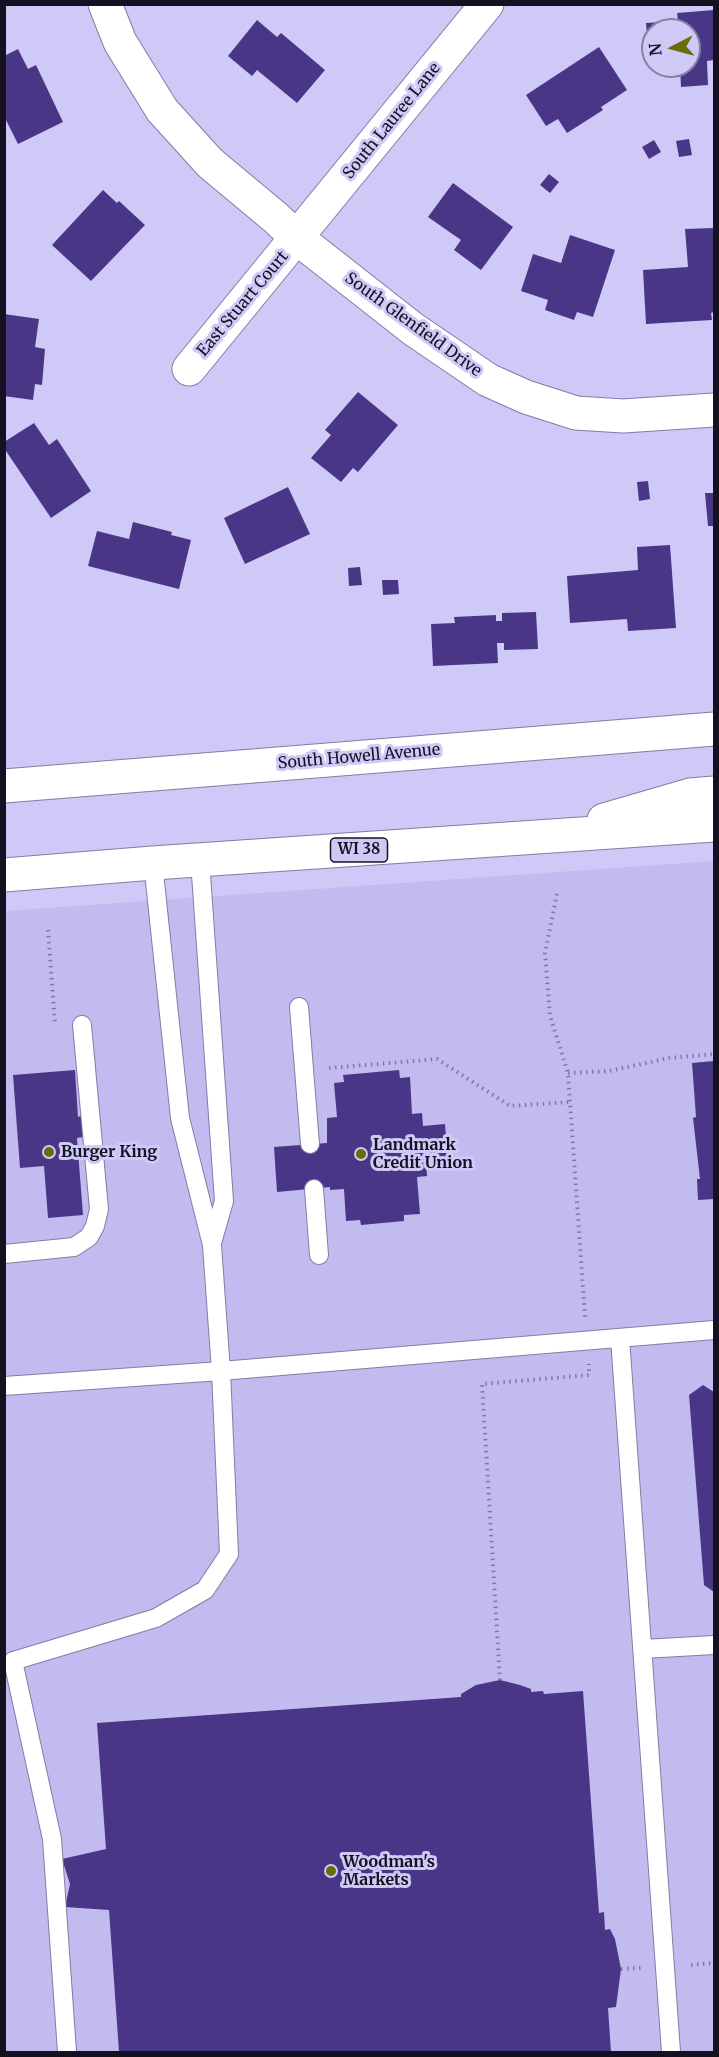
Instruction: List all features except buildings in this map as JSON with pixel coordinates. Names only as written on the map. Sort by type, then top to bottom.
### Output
[{"type":"main road","name":"South Glenfield Drive","points":[[105,4],[120,42],[162,110],[210,163],[297,238],[413,329],[488,380],[526,397],[576,412],[611,415],[714,410]]},
{"type":"main road","name":"South Lauree Lane","points":[[297,238],[487,4]]},
{"type":"main road","name":"East Stuart Court","points":[[189,369],[297,238]]},
{"type":"main road","name":"South Howell Avenue","points":[[4,786],[714,729]]},
{"type":"main road","points":[[542,838],[690,795],[714,793]]},
{"type":"main road","name":"WI 38","points":[[4,875],[714,825]]},
{"type":"lane","points":[[200,860],[224,1201],[212,1245]]},
{"type":"lane","points":[[67,2052],[52,1839],[13,1662],[156,1618],[205,1590],[229,1554],[221,1371],[212,1245],[180,1118],[153,863]]},
{"type":"lane","points":[[299,1007],[310,1144]]},
{"type":"lane","points":[[4,1254],[74,1247],[89,1237],[95,1226],[99,1209],[82,1025]]},
{"type":"lane","points":[[314,1189],[319,1255]]},
{"type":"lane","points":[[4,1386],[221,1371],[714,1330]]},
{"type":"lane","points":[[620,1338],[671,2052]]},
{"type":"lane","points":[[643,1649],[714,1645]]},
{"type":"path","points":[[500,1680],[482,1384],[590,1376],[568,1073],[550,1017],[545,953],[557,894]]},
{"type":"path","points":[[48,930],[56,1027]]},
{"type":"path","points":[[568,1073],[609,1071],[669,1058],[714,1054]]},
{"type":"path","points":[[304,1071],[437,1059],[510,1106],[570,1102]]},
{"type":"shaded area","points":[[714,861],[714,2052],[5,2052],[5,911]]},
{"type":"place","name":"Burger King","points":[[49,1152]]},
{"type":"place","name":"Landmark Credit Union","points":[[361,1154]]},
{"type":"place","name":"Woodman's Markets","points":[[331,1871]]}]
